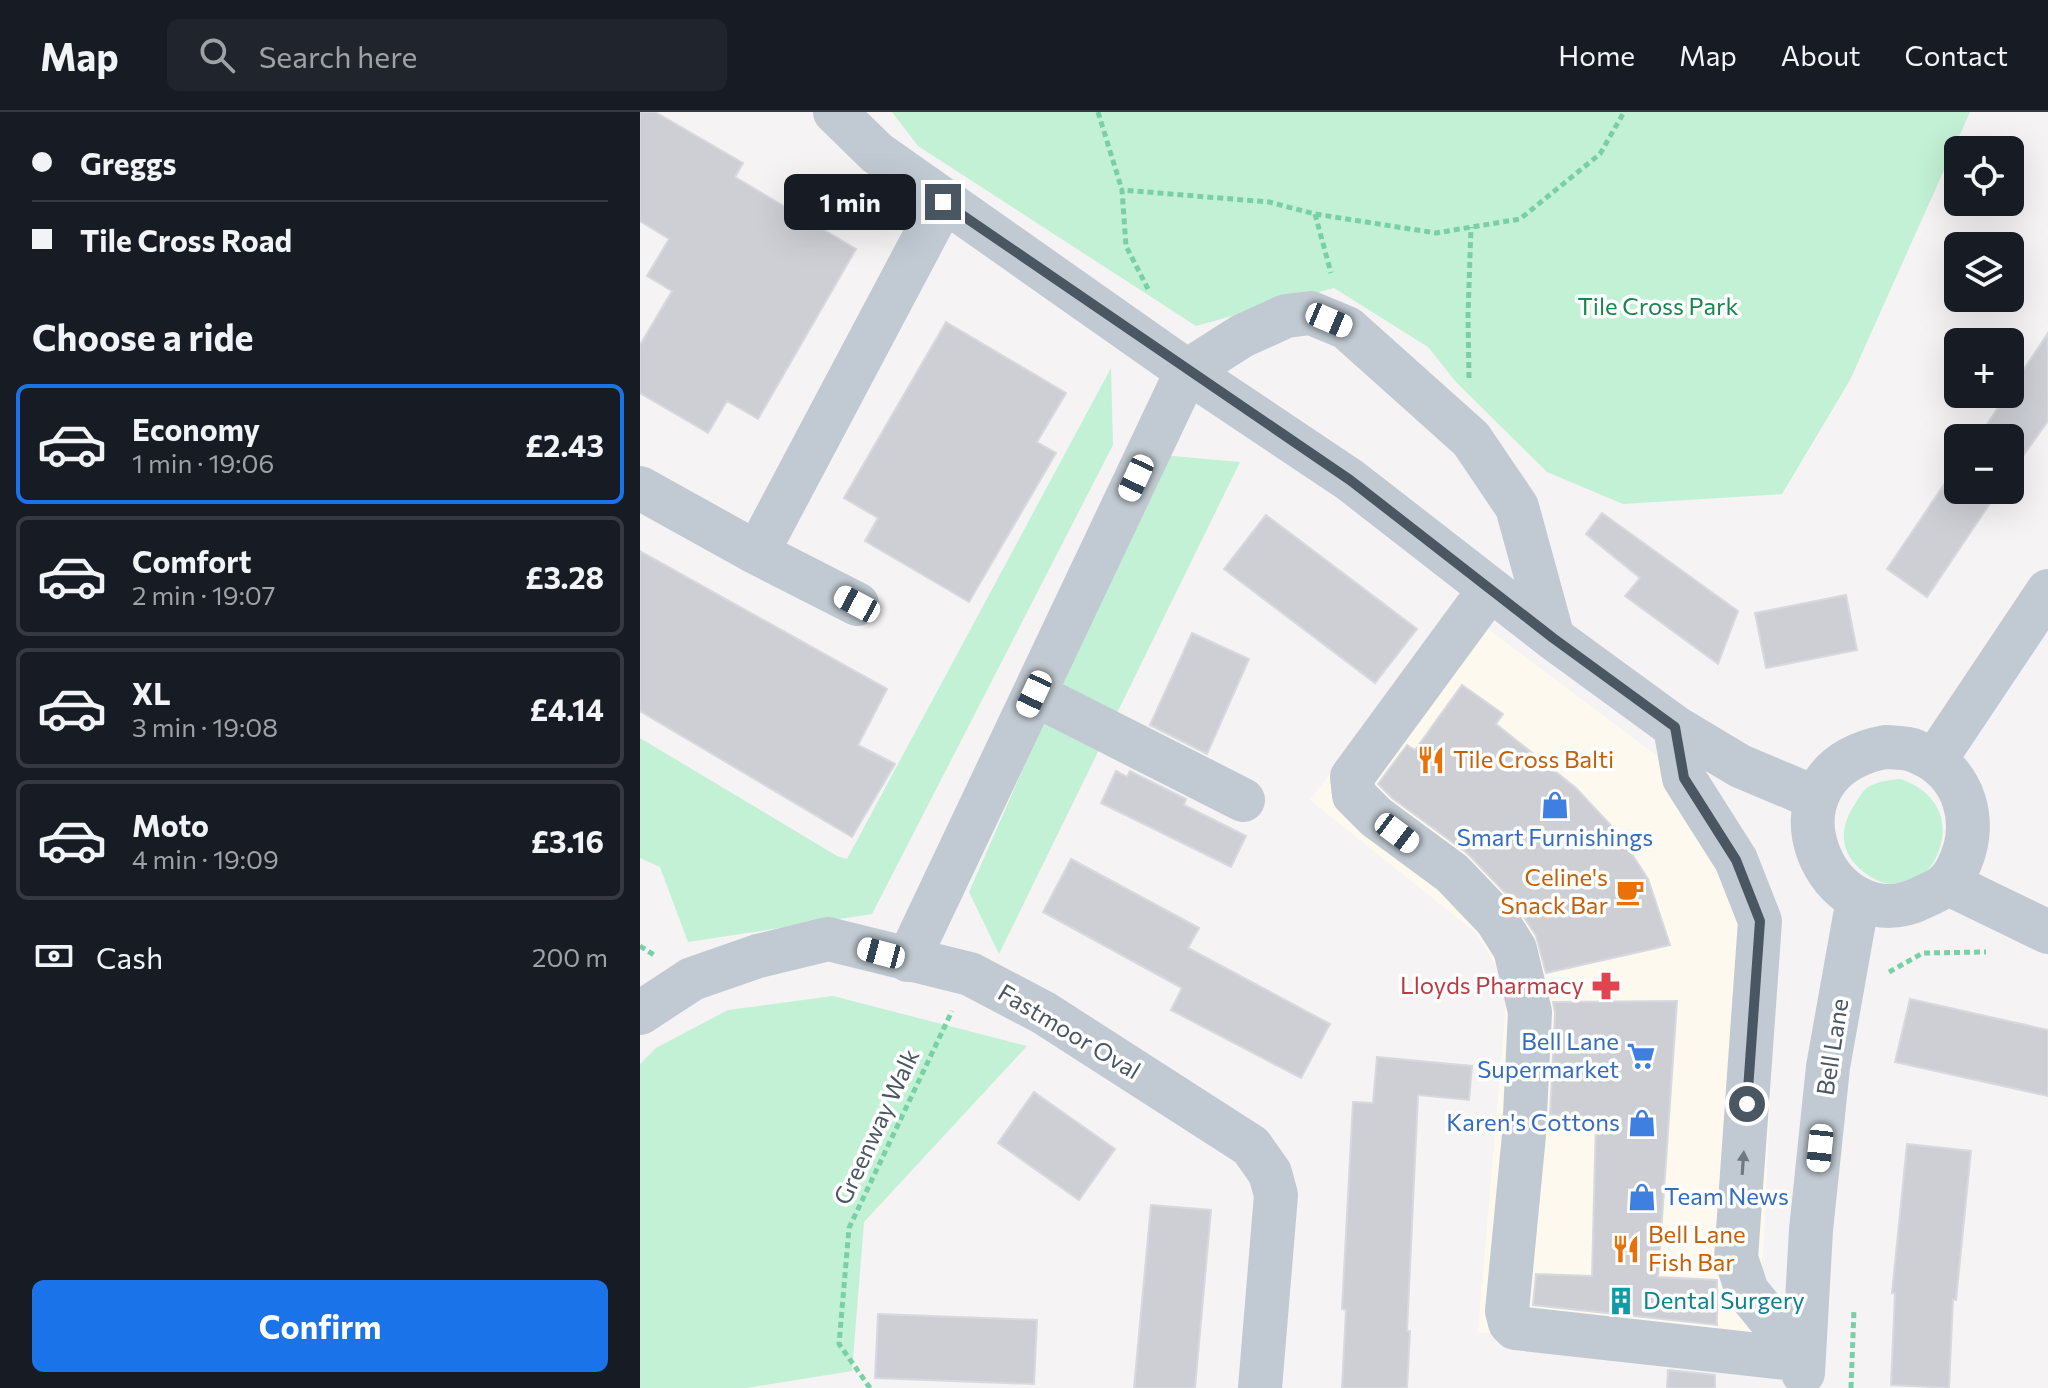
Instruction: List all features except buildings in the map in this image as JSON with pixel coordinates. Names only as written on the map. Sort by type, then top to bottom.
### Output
[{"type":"street","points":[[835,112],[877,153],[943,202],[1350,480],[1553,638],[1675,727],[1740,766],[1816,798]]},
{"type":"street","points":[[757,553],[943,202]]},
{"type":"street","points":[[908,960],[1187,371],[1242,336],[1286,316],[1311,313],[1347,328],[1471,439],[1517,507],[1553,638]]},
{"type":"street","points":[[640,488],[857,604]]},
{"type":"street","points":[[1490,589],[1352,777],[1354,795],[1376,817],[1452,873],[1496,919],[1515,949],[1530,1012],[1524,1135],[1507,1311],[1510,1323],[1515,1328],[1803,1374]]},
{"type":"street","points":[[1935,760],[2048,591]]},
{"type":"street","points":[[1034,694],[1243,800]]},
{"type":"street","points":[[1675,727],[1684,778],[1736,860],[1760,921],[1736,1258],[1747,1291],[1803,1374]]},
{"type":"street","points":[[1885,747],[1912,750],[1935,760],[1961,790],[1968,813],[1966,849],[1949,884],[1917,900],[1888,905],[1858,899],[1831,877],[1817,853],[1812,825],[1816,798],[1829,777],[1843,764],[1867,751],[1885,747]]},
{"type":"street","points":[[1949,884],[2048,932]]},
{"type":"street","name":"Bell Lane","points":[[1803,1374],[1811,1230],[1828,1067],[1858,899]]},
{"type":"street","name":"Fastmoor Oval","points":[[640,1013],[692,979],[758,956],[828,939],[970,974],[1044,1013],[1251,1146],[1270,1173],[1276,1195],[1260,1388]]},
{"type":"path","points":[[1098,112],[1122,190],[1126,246],[1153,301]]},
{"type":"path","points":[[1122,190],[1269,202],[1315,214],[1436,233],[1520,219],[1600,154],[1624,112]]},
{"type":"path","points":[[1471,227],[1468,315],[1471,439]]},
{"type":"path","points":[[1878,978],[1923,953],[1998,952]]},
{"type":"path","name":"Greenway Walk","points":[[870,1388],[839,1344],[849,1228],[970,974]]},
{"type":"path","points":[[1851,1388],[1854,1294]]},
{"type":"shaded area","points":[[1456,605],[1708,794],[1776,957],[1764,1242],[1752,1364],[1478,1332],[1506,1002],[1498,969],[1475,932],[1310,800]]},
{"type":"green space","name":"Tile Cross Park","points":[[892,112],[1970,112],[1959,136],[1944,136],[1944,170],[1850,380],[1782,494],[1623,504],[1547,472],[1456,382],[1428,347],[1334,288],[1196,326],[918,146]]},
{"type":"green space","points":[[1111,368],[1113,445],[872,914],[688,942],[660,867],[640,858],[640,738],[837,856],[847,859]]},
{"type":"green space","points":[[1161,455],[1240,462],[999,954],[969,892]]},
{"type":"green space","points":[[1900,779],[1926,793],[1934,803],[1943,826],[1942,839],[1926,872],[1900,883],[1887,884],[1871,877],[1853,862],[1845,844],[1845,825],[1866,789]]},
{"type":"green space","points":[[833,996],[1027,1046],[864,1222],[852,1371],[746,1388],[640,1388],[640,1064],[656,1048],[728,1010]]},
{"type":"place","name":"Tile Cross Balti","points":[[1431,760]]},
{"type":"place","name":"Smart Furnishings","points":[[1555,805]]},
{"type":"place","name":"Celine's Snack Bar","points":[[1630,892]]},
{"type":"place","name":"Lloyds Pharmacy","points":[[1606,986]]},
{"type":"place","name":"Bell Lane Supermarket","points":[[1641,1056]]},
{"type":"place","name":"Karen's Cottons","points":[[1642,1123]]},
{"type":"place","name":"Team News","points":[[1642,1197]]},
{"type":"place","name":"Bell Lane Fish Bar","points":[[1626,1249]]},
{"type":"place","name":"Dental Surgery","points":[[1621,1301]]},
{"type":"route","points":[[943,202],[1350,480],[1553,638],[1675,727],[1684,778],[1736,860],[1760,921],[1747,1104]]}]
